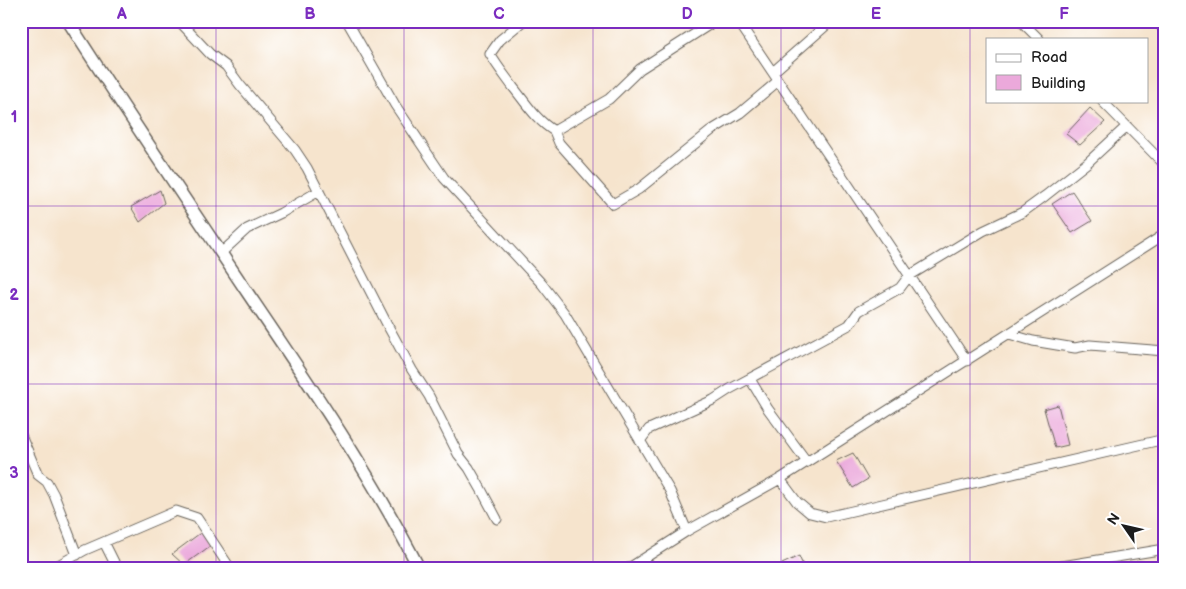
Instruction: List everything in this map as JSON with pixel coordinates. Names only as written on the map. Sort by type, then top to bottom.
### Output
[{"type":"street","points":[[68,21],[139,132],[334,421],[390,514],[419,568]]},
{"type":"street","points":[[179,21],[210,54],[226,66],[274,126],[296,150],[389,328],[429,396],[458,454],[469,468],[496,519]]},
{"type":"street","points":[[346,21],[395,105],[444,178],[542,284],[565,314],[670,491],[687,531]]},
{"type":"street","points":[[524,21],[500,40],[490,54],[531,112],[554,131],[559,143],[613,204],[639,189],[712,130],[740,113],[831,21]]},
{"type":"street","points":[[554,131],[609,99],[640,69],[715,21]]},
{"type":"street","points":[[738,21],[967,361]]},
{"type":"street","points":[[1021,21],[1038,38]]},
{"type":"street","points":[[1156,21],[1165,30]]},
{"type":"street","points":[[1103,102],[1165,165]]},
{"type":"street","points":[[640,440],[649,429],[713,400],[849,325],[859,311],[900,288],[910,276],[983,231],[1023,212],[1087,163],[1127,126]]},
{"type":"street","points":[[221,253],[247,229],[319,192]]},
{"type":"street","points":[[629,568],[687,531],[807,462],[1165,234]]},
{"type":"street","points":[[1009,334],[1033,341],[1075,348],[1090,345],[1165,351]]},
{"type":"street","points":[[750,379],[768,409],[807,462]]},
{"type":"street","points":[[21,434],[38,475],[47,482],[54,495],[77,555]]},
{"type":"street","points":[[780,478],[797,502],[810,514],[826,517],[1165,439]]},
{"type":"street","points":[[54,568],[104,542],[176,511],[197,518],[230,568]]},
{"type":"street","points":[[104,542],[117,568]]},
{"type":"street","points":[[1050,568],[1165,549]]},
{"type":"building","points":[[1090,108],[1105,122],[1080,145],[1066,134]]},
{"type":"building","points":[[160,190],[164,203],[140,222],[131,207]]},
{"type":"building","points":[[1072,191],[1092,221],[1072,233],[1052,204]]},
{"type":"building","points":[[1058,405],[1068,445],[1055,448],[1044,409]]},
{"type":"building","points":[[853,453],[868,479],[853,488],[836,461]]},
{"type":"building","points":[[203,531],[210,546],[184,565],[172,554]]},
{"type":"building","points":[[799,556],[804,568],[784,568],[782,564]]}]
